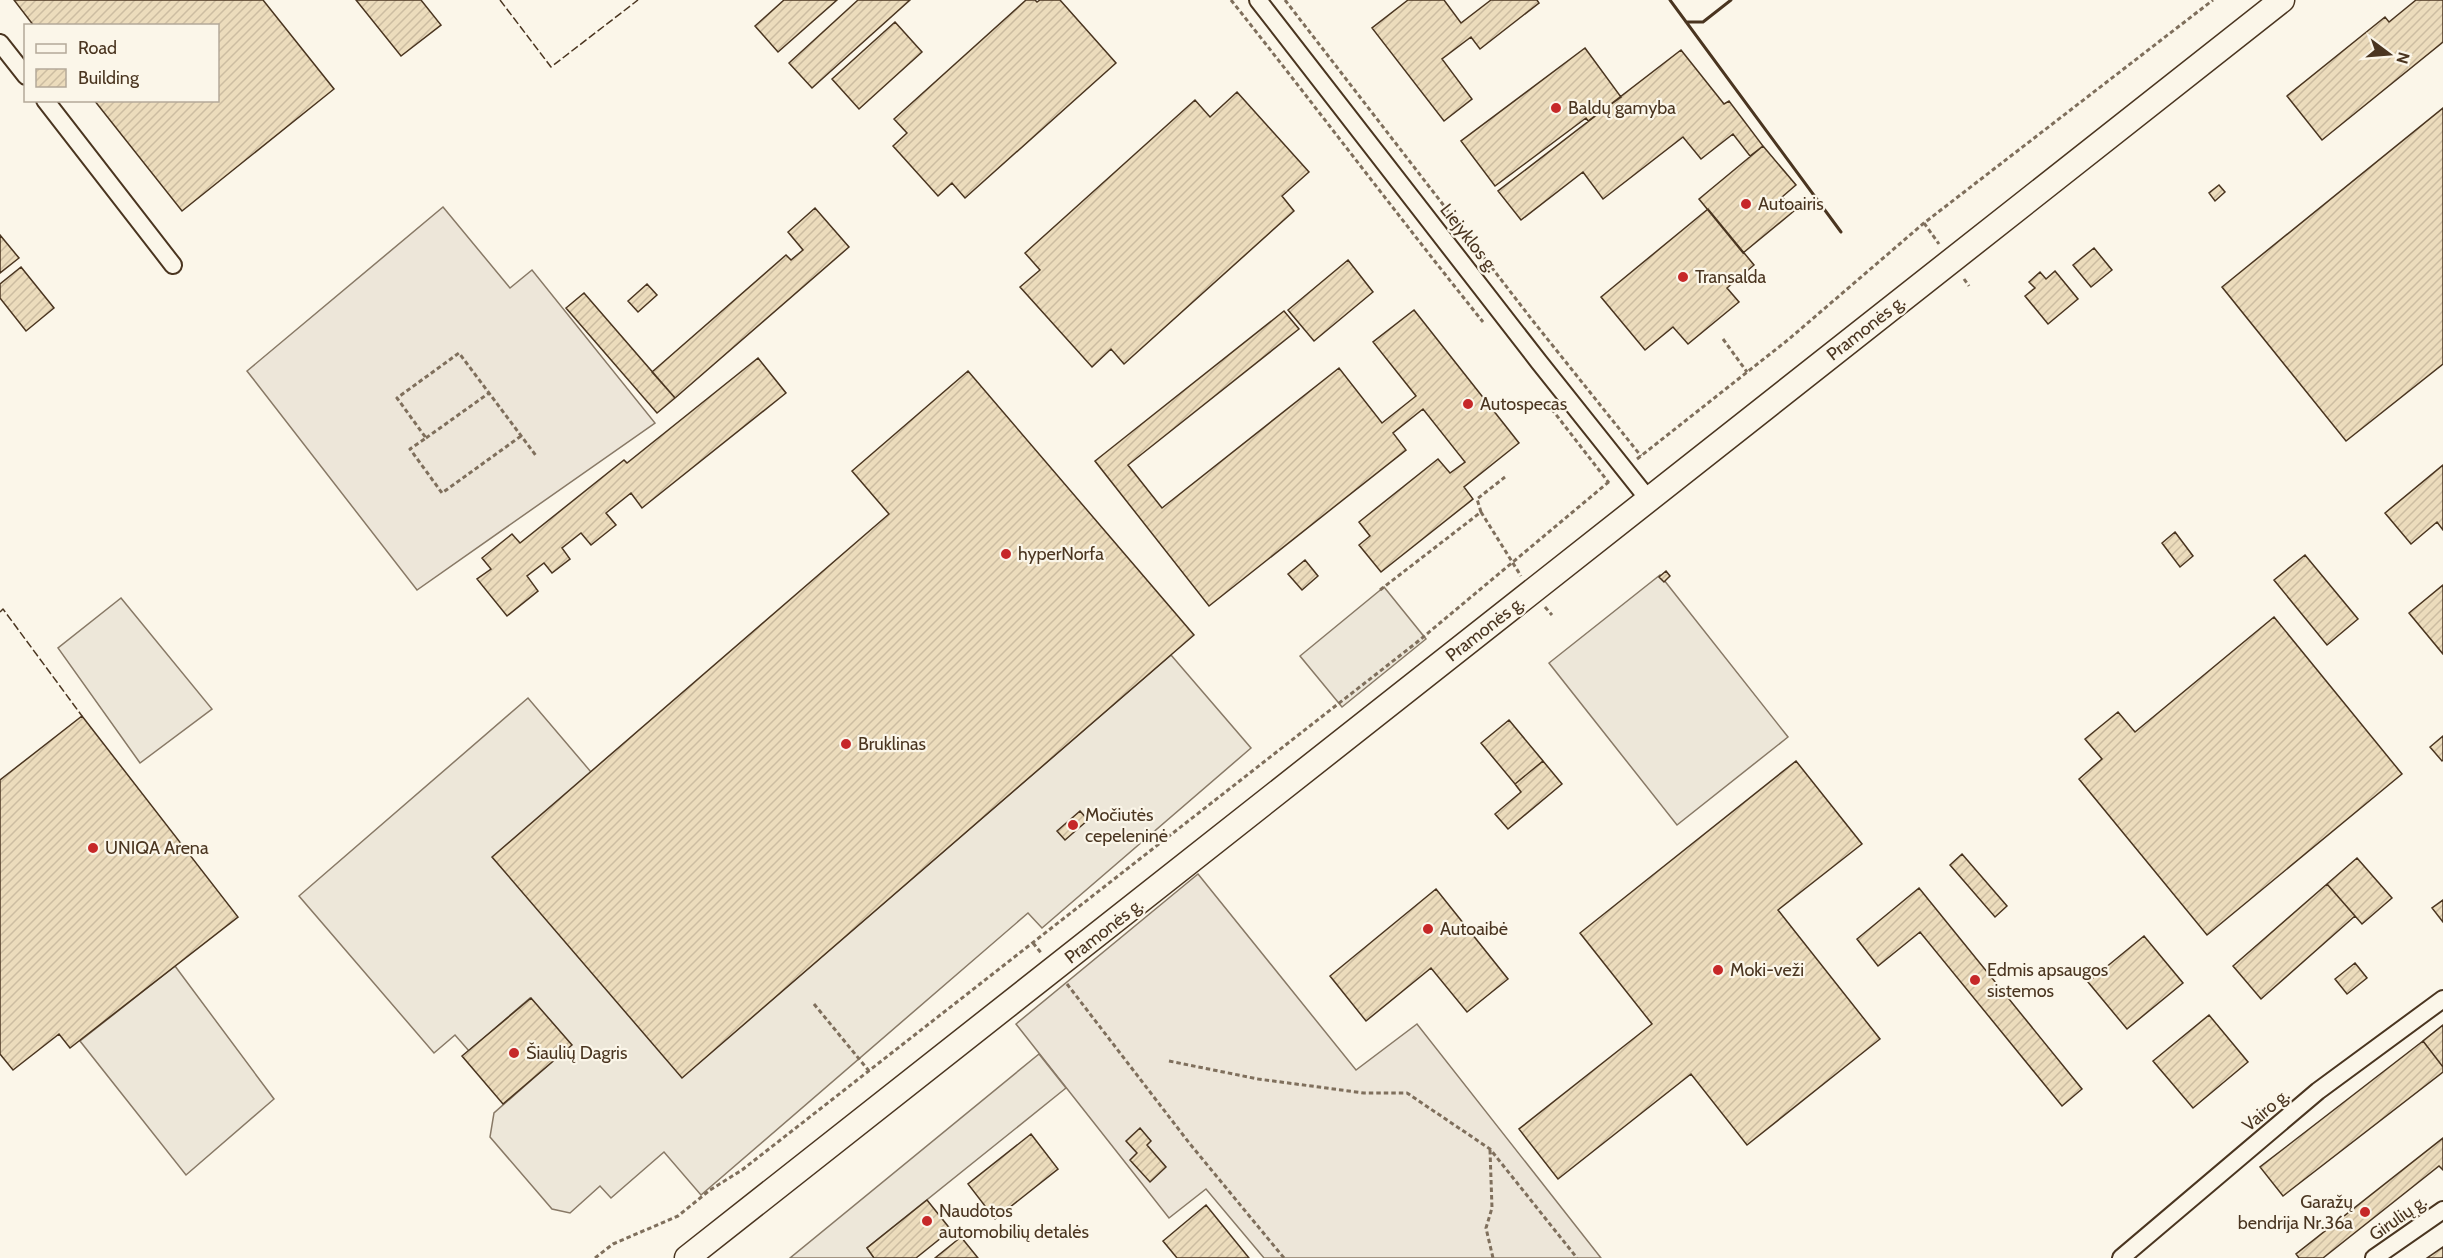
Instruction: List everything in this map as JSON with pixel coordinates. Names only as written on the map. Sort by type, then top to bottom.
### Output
[{"type":"main road","name":"Pramonės g.","points":[[687,1258],[2282,0]]},
{"type":"street","name":"Liejyklos g.","points":[[1258,0],[1649,500]]},
{"type":"street","points":[[0,43],[24,73]]},
{"type":"street","points":[[47,102],[173,265]]},
{"type":"street","name":"Vairo g.","points":[[2121,1258],[2318,1091],[2443,999]]},
{"type":"street","name":"Girulių g.","points":[[2379,1257],[2443,1210]]},
{"type":"path","points":[[1231,0],[1363,167],[1428,255],[1489,329]]},
{"type":"path","points":[[1285,0],[1533,321],[1641,456]]},
{"type":"path","points":[[595,1258],[613,1244],[678,1216],[710,1190],[742,1170],[1416,643],[1641,456],[1747,372],[1924,223],[2213,0]]},
{"type":"path","points":[[1723,339],[1747,372]]},
{"type":"path","points":[[426,438],[397,399],[459,353],[537,457]]},
{"type":"path","points":[[489,393],[410,449],[442,493],[521,436]]},
{"type":"path","points":[[1545,401],[1609,483]]},
{"type":"path","points":[[1505,477],[1477,499],[1481,512],[1511,563]]},
{"type":"path","points":[[1380,590],[1481,512]]},
{"type":"path","points":[[1078,996],[1203,1162],[1284,1258]]},
{"type":"path","points":[[813,1004],[869,1071]]},
{"type":"path","points":[[1170,1060],[1258,1079],[1364,1093],[1407,1093],[1490,1149],[1577,1258]]},
{"type":"path","points":[[1490,1149],[1492,1208],[1486,1228],[1493,1258]]},
{"type":"shaded area","points":[[443,207],[510,288],[532,270],[655,423],[417,590],[247,371]]},
{"type":"shaded area","points":[[1660,575],[1788,737],[1677,825],[1549,663]]},
{"type":"shaded area","points":[[1384,587],[1426,639],[1342,707],[1300,656]]},
{"type":"shaded area","points":[[121,598],[212,709],[140,763],[58,648]]},
{"type":"shaded area","points":[[1171,655],[1251,748],[1042,928],[1028,913],[701,1195],[664,1152],[611,1198],[600,1186],[570,1213],[552,1209],[490,1137],[494,1113],[571,1045],[530,998],[469,1051],[455,1035],[434,1053],[299,896],[528,698],[591,772],[682,1077]]},
{"type":"shaded area","points":[[1198,874],[1356,1070],[1417,1024],[1601,1258],[1264,1258],[1206,1189],[1169,1218],[1016,1024]]},
{"type":"shaded area","points":[[175,966],[274,1099],[186,1175],[80,1041]]},
{"type":"shaded area","points":[[1039,1054],[1066,1088],[867,1248],[874,1258],[790,1258]]},
{"type":"building","points":[[14,0],[263,0],[334,89],[182,211],[96,102],[219,102],[219,24],[32,24]]},
{"type":"building","points":[[356,0],[421,0],[441,25],[401,56]]},
{"type":"building","points":[[784,0],[837,0],[778,52],[755,26]]},
{"type":"building","points":[[858,0],[910,0],[812,88],[789,63]]},
{"type":"building","points":[[1026,0],[1037,2],[1060,0],[1116,63],[965,198],[952,183],[938,196],[893,146],[907,133],[894,119]]},
{"type":"building","points":[[1408,0],[1444,0],[1461,23],[1491,0],[1537,0],[1539,3],[1480,49],[1471,37],[1442,59],[1472,99],[1444,121],[1372,28]]},
{"type":"building","points":[[2416,0],[2443,0],[2443,42],[2322,140],[2287,96],[2385,17],[2389,22]]},
{"type":"building","points":[[895,22],[922,52],[859,109],[832,79]]},
{"type":"building","name":"Baldų gamyba","points":[[1585,48],[1621,97],[1588,121],[1586,118],[1495,186],[1461,141]]},
{"type":"building","points":[[1681,50],[1724,104],[1729,101],[1763,146],[1750,156],[1733,134],[1701,159],[1683,137],[1603,199],[1583,172],[1521,220],[1498,191]]},
{"type":"building","points":[[1237,92],[1309,172],[1282,196],[1294,211],[1124,364],[1111,349],[1092,367],[1020,287],[1040,270],[1025,253],[1195,100],[1210,117]]},
{"type":"building","points":[[2443,108],[2443,364],[2346,441],[2222,287]]},
{"type":"building","name":"Autoairis","points":[[1763,146],[1796,185],[1782,197],[1794,211],[1743,253],[1699,199]]},
{"type":"building","points":[[2219,185],[2225,192],[2215,201],[2209,193]]},
{"type":"building","points":[[815,208],[849,247],[675,398],[652,372],[786,255],[791,260],[803,250],[788,232]]},
{"type":"building","name":"Transalda","points":[[1708,209],[1754,265],[1727,288],[1739,302],[1688,344],[1673,327],[1645,350],[1601,297]]},
{"type":"building","points":[[0,235],[19,258],[0,273]]},
{"type":"building","points":[[2094,248],[2112,270],[2091,287],[2073,265]]},
{"type":"building","points":[[1348,260],[1373,292],[1314,341],[1288,310]]},
{"type":"building","points":[[21,267],[54,308],[26,331],[0,298],[0,284]]},
{"type":"building","points":[[2055,271],[2078,299],[2048,324],[2025,296],[2035,288],[2029,282],[2040,272],[2046,279]]},
{"type":"building","points":[[647,284],[657,295],[638,312],[628,301]]},
{"type":"building","points":[[584,293],[675,398],[657,413],[566,308]]},
{"type":"building","points":[[1414,310],[1519,443],[1464,487],[1473,499],[1381,572],[1359,545],[1370,536],[1359,522],[1438,459],[1450,473],[1465,462],[1423,409],[1393,433],[1406,450],[1209,606],[1095,461],[1284,311],[1299,329],[1128,465],[1162,508],[1339,368],[1382,423],[1416,396],[1373,342]]},
{"type":"building","points":[[758,358],[786,393],[642,508],[631,493],[606,513],[616,525],[591,545],[581,533],[562,548],[570,559],[552,573],[544,563],[527,576],[538,591],[507,616],[477,579],[491,569],[482,558],[512,534],[520,543],[624,460],[627,463]]},
{"type":"building","name":"Bruklinas","points":[[968,371],[1194,635],[682,1078],[492,857],[889,514],[852,471]]},
{"type":"building","points":[[2443,465],[2443,530],[2437,522],[2411,544],[2385,513]]},
{"type":"building","points":[[2175,532],[2193,556],[2180,567],[2162,543]]},
{"type":"building","points":[[2305,555],[2358,619],[2327,645],[2274,580]]},
{"type":"building","points":[[1305,560],[1318,576],[1302,590],[1288,574]]},
{"type":"building","points":[[1666,571],[1670,576],[1664,582],[1659,577]]},
{"type":"building","points":[[2443,585],[2443,654],[2409,613]]},
{"type":"building","points":[[2274,617],[2402,774],[2207,935],[2079,779],[2102,759],[2085,739],[2118,712],[2135,732]]},
{"type":"building","name":"UNIQA Arena","points":[[82,716],[238,917],[70,1048],[59,1034],[13,1070],[0,1054],[0,780]]},
{"type":"building","points":[[1509,720],[1543,761],[1515,784],[1481,743]]},
{"type":"building","points":[[2443,736],[2443,760],[2442,761],[2430,747]]},
{"type":"building","points":[[1543,761],[1562,784],[1508,829],[1495,814],[1521,792],[1515,784]]},
{"type":"building","name":"Moki-veži","points":[[1796,761],[1862,844],[1778,910],[1880,1039],[1747,1145],[1691,1074],[1558,1179],[1519,1129],[1652,1024],[1580,933]]},
{"type":"building","name":"Močiutės cepeleninė","points":[[1080,811],[1088,820],[1065,840],[1057,831]]},
{"type":"building","points":[[1962,854],[2007,906],[1995,917],[1950,865]]},
{"type":"building","points":[[2357,858],[2392,898],[2362,924],[2327,884]]},
{"type":"building","points":[[2327,884],[2355,916],[2261,999],[2233,966]]},
{"type":"building","points":[[1919,888],[2082,1089],[2062,1106],[1920,932],[1878,966],[1857,939]]},
{"type":"building","name":"Autoaibė","points":[[1436,889],[1508,979],[1467,1012],[1431,968],[1366,1021],[1330,976]]},
{"type":"building","points":[[2443,900],[2443,922],[2432,908]]},
{"type":"building","points":[[2144,936],[2183,983],[2127,1029],[2088,982]]},
{"type":"building","points":[[2355,963],[2367,978],[2347,994],[2335,979]]},
{"type":"building","name":"Šiaulių Dagris","points":[[531,998],[572,1045],[503,1104],[462,1056]]},
{"type":"building","points":[[2209,1015],[2248,1062],[2193,1108],[2153,1061]]},
{"type":"building","points":[[2443,1025],[2443,1067],[2423,1041]]},
{"type":"building","points":[[2423,1041],[2443,1067],[2443,1072],[2283,1196],[2260,1167]]},
{"type":"building","points":[[1140,1128],[1151,1141],[1147,1145],[1166,1167],[1150,1182],[1130,1160],[1137,1153],[1126,1141]]},
{"type":"building","points":[[1031,1134],[1058,1169],[995,1219],[968,1184]]},
{"type":"building","name":"Garažų bendrija Nr.36a","points":[[2443,1138],[2443,1170],[2439,1166],[2323,1258],[2299,1258],[2296,1254]]},
{"type":"building","points":[[927,1200],[951,1230],[916,1258],[874,1258],[867,1248]]},
{"type":"building","points":[[1206,1205],[1249,1258],[1177,1258],[1163,1241]]},
{"type":"building","points":[[961,1237],[978,1258],[935,1258]]},
{"type":"building","points":[[2443,1247],[2443,1258],[2427,1258]]},
{"type":"fence","points":[[500,0],[551,67],[638,0]]},
{"type":"fence","points":[[0,612],[3,609],[82,716]]},
{"type":"wall","points":[[1670,0],[1841,232]]},
{"type":"wall","points":[[1686,22],[1703,22],[1731,0]]},
{"type":"place","name":"Baldų gamyba","points":[[1556,108]]},
{"type":"place","name":"Autoairis","points":[[1746,204]]},
{"type":"place","name":"Transalda","points":[[1683,277]]},
{"type":"place","name":"Autospecas","points":[[1468,404]]},
{"type":"place","name":"hyperNorfa","points":[[1006,554]]},
{"type":"place","name":"Bruklinas","points":[[846,744]]},
{"type":"place","name":"Močiutės cepeleninė","points":[[1073,825]]},
{"type":"place","name":"UNIQA Arena","points":[[93,848]]},
{"type":"place","name":"Autoaibė","points":[[1428,929]]},
{"type":"place","name":"Moki-veži","points":[[1718,970]]},
{"type":"place","name":"Edmis apsaugos sistemos","points":[[1975,980]]},
{"type":"place","name":"Šiaulių Dagris","points":[[514,1053]]},
{"type":"place","name":"Garažų bendrija Nr.36a","points":[[2365,1212]]},
{"type":"place","name":"Naudotos automobilių detalės","points":[[927,1221]]}]
